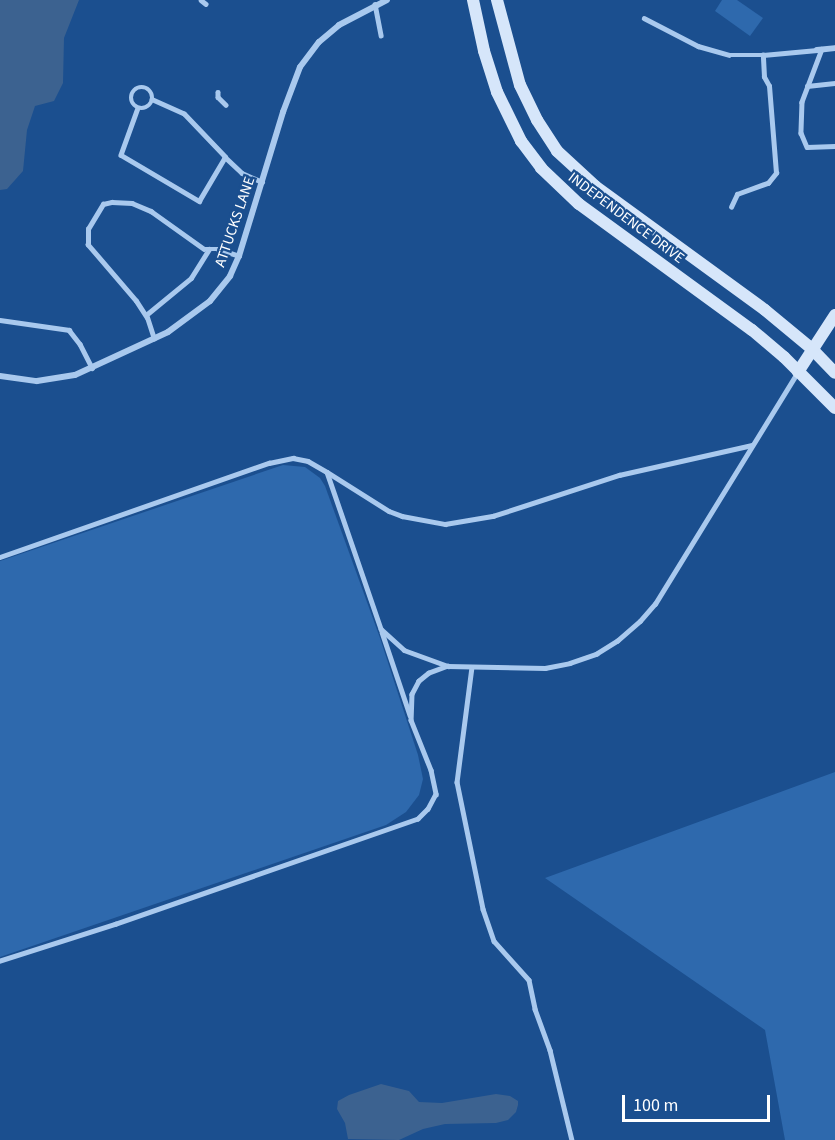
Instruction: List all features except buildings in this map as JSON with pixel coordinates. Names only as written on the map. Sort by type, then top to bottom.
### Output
[{"type":"street","name":"ATTUCKS LANE","points":[[0,376],[27,380],[50,380],[92,368],[154,340],[194,316],[210,301],[230,276],[239,256],[300,67],[327,34],[375,4],[387,0]]},
{"type":"street","name":"INDEPENDENCE DRIVE","points":[[473,0],[497,92],[517,134],[541,168],[579,204],[752,330],[835,408]]},
{"type":"street","name":"INDEPENDENCE DRIVE","points":[[497,0],[520,85],[537,120],[558,151],[595,186],[738,289],[812,349],[835,373]]},
{"type":"street","points":[[820,50],[835,48]]},
{"type":"street","points":[[798,372],[835,315]]},
{"type":"lane","points":[[201,0],[206,4]]},
{"type":"lane","points":[[375,4],[381,35]]},
{"type":"lane","points":[[644,18],[706,49],[729,55],[763,55],[820,50],[807,86],[801,113],[804,143],[810,149],[835,146]]},
{"type":"lane","points":[[731,207],[737,194],[768,183],[776,173],[769,86],[764,77],[763,55]]},
{"type":"lane","points":[[807,86],[835,83]]},
{"type":"lane","points":[[138,108],[131,98],[136,89],[143,87],[149,90],[152,100],[184,114],[242,173],[262,182]]},
{"type":"lane","points":[[218,92],[218,97],[226,105]]},
{"type":"lane","points":[[138,108],[146,108],[152,100]]},
{"type":"lane","points":[[138,108],[121,155],[196,201],[200,200],[225,157]]},
{"type":"lane","points":[[154,340],[146,315],[88,245],[88,229],[103,204],[132,203],[151,211],[204,249],[239,256]]},
{"type":"lane","points":[[146,315],[191,278],[209,249]]},
{"type":"lane","points":[[0,320],[69,330],[80,344],[92,368]]},
{"type":"lane","points":[[381,629],[404,650],[448,666],[545,668],[596,654],[617,641],[655,604],[798,372]]},
{"type":"lane","points":[[0,557],[269,462],[293,458],[308,461],[389,511],[402,516],[445,524],[493,516],[619,475],[752,445]]},
{"type":"lane","points":[[0,962],[418,819],[428,809],[436,794],[431,771],[411,720],[327,472]]},
{"type":"lane","points":[[411,720],[412,694],[419,681],[429,673],[448,666]]},
{"type":"lane","points":[[471,668],[457,782],[483,909],[494,941],[529,981],[535,1009],[550,1050],[572,1140]]},
{"type":"shaded area","points":[[0,0],[79,0],[64,38],[63,83],[54,101],[35,106],[27,130],[23,171],[7,189],[0,190]]},
{"type":"shaded area","points":[[722,0],[737,0],[763,18],[750,36],[715,11]]},
{"type":"shaded area","points":[[283,465],[305,467],[320,478],[325,486],[380,638],[418,755],[423,779],[419,795],[406,812],[386,825],[0,957],[0,561]]},
{"type":"shaded area","points":[[835,772],[835,1140],[785,1140],[765,1030],[545,878]]},
{"type":"shaded area","points":[[381,1084],[409,1091],[419,1102],[442,1103],[496,1094],[510,1096],[518,1101],[518,1105],[516,1112],[508,1120],[496,1123],[445,1124],[423,1129],[399,1140],[348,1139],[345,1123],[337,1109],[338,1101]]}]
